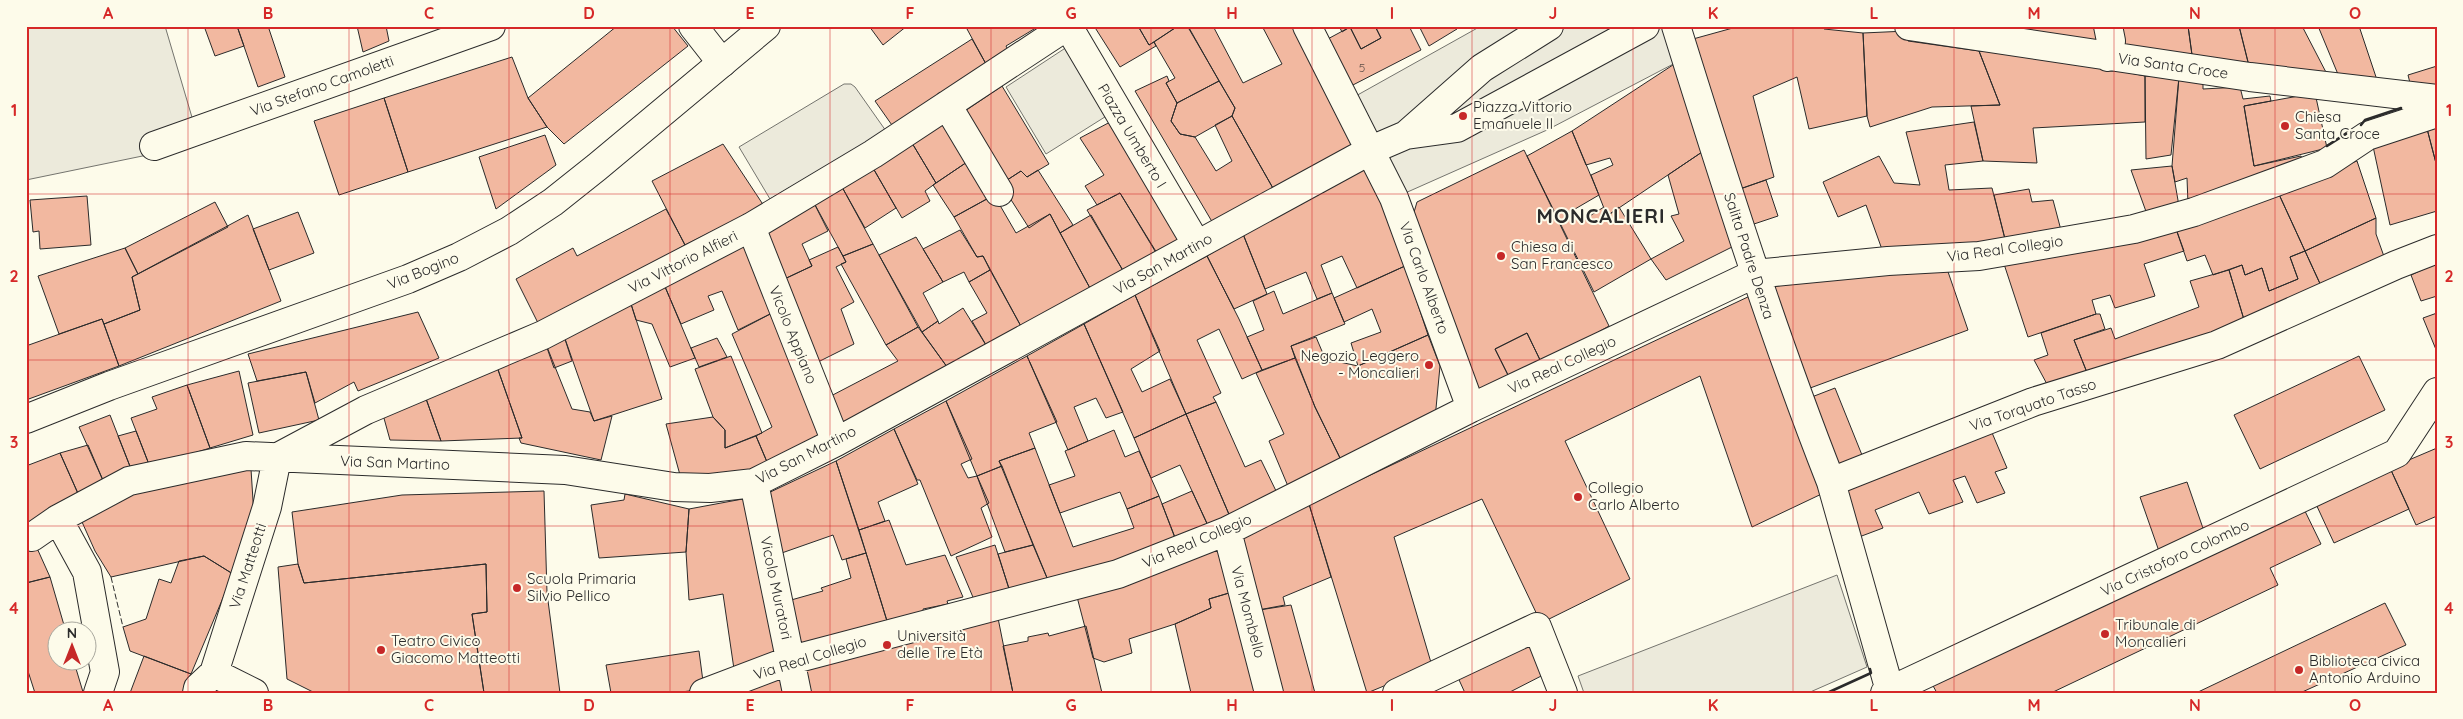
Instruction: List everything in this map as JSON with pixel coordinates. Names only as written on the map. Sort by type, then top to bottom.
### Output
[{"type":"street","name":"Via Stefano Camoletti","points":[[154,146],[491,26]]},
{"type":"street","points":[[693,26],[722,63]]},
{"type":"street","name":"Via Bogino","points":[[26,420],[109,386],[408,279],[467,253],[509,231],[553,202],[766,26]]},
{"type":"street","name":"Via Vittorio Alfieri","points":[[277,458],[366,410],[543,335],[751,227],[873,154],[1067,26]]},
{"type":"street","name":"Piazza Umberto I","points":[[1067,26],[1197,245]]},
{"type":"street","name":"Via Carlo Alberto","points":[[1307,26],[1394,198],[1471,408]]},
{"type":"street","points":[[1406,135],[1482,68],[1549,26]]},
{"type":"street","points":[[1406,135],[1457,128],[1645,26]]},
{"type":"street","name":"Salita Padre Denza","points":[[1676,26],[1754,274],[1798,399],[1831,482]]},
{"type":"street","name":"Via Santa Croce","points":[[1909,26],[2250,77],[2437,99]]},
{"type":"street","points":[[2108,26],[2111,41],[2108,57]]},
{"type":"street","points":[[948,105],[1000,192]]},
{"type":"street","name":"Via Real Collegio","points":[[704,693],[791,660],[1118,574],[1227,531],[1471,408],[1754,274],[1888,261],[1979,256],[2134,229],[2194,212],[2324,164],[2367,136],[2437,113]]},
{"type":"street","name":"Via San Martino","points":[[32,537],[58,520],[129,481],[246,456],[565,470],[683,487],[710,488],[754,483],[836,442],[1371,150],[1406,135]]},
{"type":"street","name":"Vicolo Appiano","points":[[751,227],[836,442]]},
{"type":"street","name":"Via Torquato Tasso","points":[[1831,482],[2033,402],[2217,345],[2396,265],[2437,249]]},
{"type":"street","name":"Via Cristoforo Colombo","points":[[1888,692],[2398,453],[2436,394]]},
{"type":"street","name":"Via Matteotti","points":[[205,683],[267,507],[277,458]]},
{"type":"street","points":[[1831,482],[1888,692]]},
{"type":"street","name":"Vicolo Muratori","points":[[754,483],[797,693]]},
{"type":"street","points":[[58,520],[87,572],[105,672],[98,693]]},
{"type":"street","name":"Via Mombello","points":[[1227,531],[1269,693]]},
{"type":"street","points":[[1397,693],[1537,627],[1563,693]]},
{"type":"street","points":[[205,683],[254,693]]},
{"type":"shaded area","points":[[26,26],[165,26],[199,141],[157,153],[26,180]]},
{"type":"shaded area","name":"Piazza Vittorio Emanuele II","points":[[1481,26],[1668,26],[1679,61],[1547,130],[1394,198],[1345,102]]},
{"type":"shaded area","points":[[1070,45],[1108,115],[1046,154],[1006,87]]},
{"type":"shaded area","points":[[844,84],[851,84],[855,87],[886,131],[770,199],[739,147]]},
{"type":"shaded area","points":[[1837,575],[1867,667],[1808,693],[1584,693],[1578,676]]},
{"type":"building","points":[[204,26],[237,26],[244,46],[215,56]]},
{"type":"building","points":[[237,26],[268,26],[285,77],[258,87]]},
{"type":"building","points":[[357,26],[386,26],[389,41],[363,52]]},
{"type":"building","points":[[617,26],[672,26],[688,46],[564,144],[547,127],[528,98]]},
{"type":"building","points":[[869,26],[907,26],[883,45]]},
{"type":"building","points":[[972,26],[1039,26],[1006,46],[1008,50],[986,64],[967,29]]},
{"type":"building","points":[[1094,26],[1138,26],[1149,45],[1154,42],[1156,46],[1120,67]]},
{"type":"building","points":[[1138,26],[1178,26],[1149,45]]},
{"type":"building","points":[[1178,26],[1188,26],[1219,81],[1177,103],[1166,83],[1175,78],[1154,42]]},
{"type":"building","points":[[1195,26],[1213,26],[1243,83],[1282,64],[1262,26],[1297,26],[1357,145],[1274,190],[1232,116],[1235,108],[1189,29]]},
{"type":"building","points":[[1339,26],[1375,26],[1381,38],[1361,49],[1350,27],[1342,32]]},
{"type":"building","points":[[1375,26],[1409,26],[1421,50],[1349,87],[1324,41],[1350,27],[1361,49],[1381,38]]},
{"type":"building","points":[[1419,26],[1455,26],[1457,29],[1429,46]]},
{"type":"building","points":[[1740,26],[1824,26],[1824,29],[1863,33],[1867,116],[1809,129],[1797,77],[1753,96],[1774,177],[1737,190],[1693,39]]},
{"type":"building","points":[[1958,26],[2099,26],[2105,45]]},
{"type":"building","points":[[2111,26],[2188,26],[2193,62],[2117,50]]},
{"type":"building","points":[[2188,26],[2239,26],[2250,70],[2193,62]]},
{"type":"building","points":[[2239,26],[2302,26],[2329,78],[2250,70]]},
{"type":"building","points":[[2318,26],[2359,26],[2379,86],[2342,84]]},
{"type":"building","points":[[1907,31],[1908,41],[1979,51],[2000,105],[1932,107],[1870,127],[1867,116],[1863,33]]},
{"type":"building","points":[[972,39],[986,64],[894,128],[875,101]]},
{"type":"building","points":[[1979,51],[2034,53],[2145,76],[2145,122],[2033,128],[2037,163],[1983,161],[1971,106],[2000,105]]},
{"type":"building","points":[[512,57],[528,98],[547,127],[408,172],[384,98]]},
{"type":"building","points":[[1679,61],[1708,148],[1607,216],[1591,175],[1613,165],[1610,158],[1586,165],[1572,131]]},
{"type":"building","points":[[2437,66],[2437,86],[2410,83],[2408,75]]},
{"type":"building","points":[[1167,76],[1169,81],[1166,83],[1177,103],[1171,121],[1180,134],[1195,137],[1216,171],[1232,161],[1215,125],[1232,116],[1274,190],[1214,225],[1135,91]]},
{"type":"building","points":[[2145,76],[2179,77],[2171,155],[2146,159]]},
{"type":"building","points":[[2179,77],[2203,82],[2203,89],[2240,87],[2243,99],[2270,96],[2271,101],[2244,106],[2254,166],[2301,156],[2303,161],[2188,204],[2187,178],[2175,182],[2172,166]]},
{"type":"building","points":[[1219,81],[1235,108],[1232,116],[1195,137],[1180,134],[1171,121],[1177,103]]},
{"type":"building","points":[[1002,86],[1049,164],[1027,177],[1021,171],[1001,184],[959,115]]},
{"type":"building","name":"Chiesa Santa Croce","points":[[2315,93],[2327,148],[2254,166],[2244,106]]},
{"type":"building","points":[[384,98],[408,172],[339,195],[314,121]]},
{"type":"building","points":[[948,119],[973,158],[936,183],[912,143]]},
{"type":"building","points":[[2437,120],[2437,167],[2425,121]]},
{"type":"building","points":[[1112,121],[1183,242],[1158,256],[1120,193],[1097,205],[1085,186],[1104,175],[1080,138]]},
{"type":"building","points":[[2425,121],[2437,167],[2437,211],[2390,225],[2371,137]]},
{"type":"building","points":[[1974,122],[1983,161],[1945,165],[1949,190],[1992,188],[2006,243],[1884,255],[1866,205],[1838,217],[1823,182],[1879,156],[1894,183],[1920,185],[1906,132]]},
{"type":"building","points":[[1572,131],[1599,195],[1575,209],[1580,222],[1604,207],[1607,216],[1619,207],[1651,259],[1594,292],[1527,156]]},
{"type":"building","points":[[545,135],[556,165],[496,209],[479,157]]},
{"type":"building","points":[[912,143],[936,183],[925,191],[930,201],[902,218],[873,168]]},
{"type":"building","points":[[723,144],[764,206],[685,245],[652,181]]},
{"type":"building","points":[[1708,148],[1736,245],[1666,280],[1651,259],[1684,241],[1671,216],[1679,214],[1668,175]]},
{"type":"building","name":"Chiesa di San Francesco","points":[[1524,150],[1609,326],[1542,364],[1527,333],[1495,349],[1510,379],[1478,392],[1412,219],[1417,202]]},
{"type":"building","points":[[973,158],[996,194],[954,217],[933,185]]},
{"type":"building","points":[[2357,161],[2376,218],[2305,251],[2277,190]]},
{"type":"building","points":[[1367,164],[1405,266],[1357,288],[1342,256],[1321,265],[1332,293],[1317,299],[1306,272],[1265,289],[1243,234]]},
{"type":"building","points":[[2172,166],[2179,206],[2148,217],[2131,170]]},
{"type":"building","points":[[873,168],[896,208],[865,228],[842,187]]},
{"type":"building","points":[[1038,170],[1073,225],[1060,233],[1050,214],[1029,228],[1001,184],[1021,171],[1027,177]]},
{"type":"building","points":[[1766,180],[1778,216],[1748,226],[1737,190]]},
{"type":"building","points":[[842,187],[873,244],[843,256],[814,203]]},
{"type":"building","points":[[2029,189],[2032,202],[2053,200],[2062,234],[2006,243],[1994,195]]},
{"type":"building","points":[[2277,190],[2305,251],[2290,257],[2298,279],[2269,291],[2262,268],[2245,275],[2242,265],[2213,275],[2205,255],[2187,261],[2175,226]]},
{"type":"building","points":[[1120,193],[1160,258],[1125,274],[1087,210]]},
{"type":"building","points":[[994,195],[1016,233],[1050,214],[1091,290],[1023,330],[983,256],[977,257],[954,217]]},
{"type":"building","points":[[87,196],[91,245],[40,249],[39,231],[33,232],[30,200]]},
{"type":"building","points":[[215,202],[228,227],[138,274],[125,248]]},
{"type":"building","points":[[814,203],[828,231],[802,244],[812,266],[778,282],[761,233]]},
{"type":"building","points":[[666,209],[685,245],[541,329],[516,279],[573,248],[577,256]]},
{"type":"building","points":[[298,212],[314,253],[269,270],[253,229]]},
{"type":"building","points":[[248,215],[281,301],[119,366],[104,324],[140,310],[132,277]]},
{"type":"building","points":[[1091,215],[1125,274],[1091,290],[1060,233]]},
{"type":"building","points":[[2376,218],[2376,234],[2386,262],[2322,288],[2305,251]]},
{"type":"building","points":[[2175,226],[2184,251],[2144,264],[2155,296],[2115,308],[2110,295],[2092,300],[2096,314],[2028,337],[2004,264]]},
{"type":"building","points":[[960,230],[977,257],[983,256],[990,270],[969,282],[964,272],[943,282],[923,249]]},
{"type":"building","points":[[1243,234],[1267,294],[1234,309],[1207,256]]},
{"type":"building","points":[[916,237],[943,282],[923,293],[938,321],[922,332],[879,255]]},
{"type":"building","points":[[746,239],[776,311],[738,330],[722,291],[708,296],[714,310],[681,324],[663,282]]},
{"type":"building","points":[[873,244],[918,327],[886,345],[841,264],[846,262],[843,256]]},
{"type":"building","points":[[838,247],[846,262],[836,267],[854,302],[841,309],[854,344],[814,364],[778,282],[812,266],[809,260]]},
{"type":"building","points":[[125,248],[138,274],[132,277],[140,310],[104,324],[102,319],[59,334],[38,276]]},
{"type":"building","points":[[2305,251],[2322,288],[2245,323],[2229,270],[2242,265],[2245,275],[2262,268],[2269,291],[2298,279],[2290,257]]},
{"type":"building","points":[[1207,256],[1262,370],[1242,379],[1219,329],[1197,340],[1221,393],[1213,397],[1216,402],[1186,414],[1135,295]]},
{"type":"building","points":[[1945,263],[1968,330],[1802,391],[1767,288],[1869,269]]},
{"type":"building","points":[[2437,263],[2437,296],[2421,301],[2411,275]]},
{"type":"building","points":[[1405,266],[1428,335],[1358,366],[1351,343],[1381,332],[1372,309],[1344,322],[1334,298]]},
{"type":"building","points":[[990,270],[1023,330],[989,350],[972,321],[987,313],[969,282]]},
{"type":"building","points":[[2229,270],[2245,323],[2088,375],[2074,340],[2111,328],[2115,339],[2199,307],[2190,281]]},
{"type":"building","points":[[663,282],[695,358],[670,367],[652,324],[636,320],[631,304]]},
{"type":"building","points":[[1274,291],[1283,314],[1332,293],[1345,324],[1291,346],[1295,358],[1262,370],[1247,337],[1264,330],[1253,301]]},
{"type":"building","points":[[1135,295],[1160,351],[1131,369],[1142,392],[1170,379],[1186,414],[1134,438],[1084,324]]},
{"type":"building","points":[[1752,295],[1830,490],[1752,527],[1700,376],[1565,441],[1630,579],[1541,623],[1482,499],[1394,537],[1432,666],[1367,693],[1309,504]]},
{"type":"building","points":[[631,304],[662,399],[594,421],[564,336]]},
{"type":"building","points":[[963,308],[989,350],[950,371],[922,332],[938,321],[939,324]]},
{"type":"building","points":[[776,311],[828,438],[770,469],[756,436],[772,427],[732,334]]},
{"type":"building","points":[[418,312],[439,358],[358,391],[354,382],[315,403],[306,372],[257,381],[248,354]]},
{"type":"building","points":[[2437,313],[2437,352],[2423,318]]},
{"type":"building","points":[[2100,314],[2105,329],[2074,340],[2088,375],[2048,386],[2034,360],[2048,355],[2041,333]]},
{"type":"building","points":[[102,319],[119,366],[26,400],[26,346]]},
{"type":"building","points":[[1084,324],[1123,412],[1106,418],[1096,398],[1074,407],[1088,441],[1068,450],[1027,356]]},
{"type":"building","points":[[918,327],[950,371],[843,432],[827,398],[898,361],[886,345]]},
{"type":"building","points":[[1527,333],[1542,364],[1510,379],[1495,349]]},
{"type":"building","points":[[1428,335],[1440,366],[1435,419],[1341,460],[1315,407],[1291,346],[1316,337],[1327,363],[1335,361],[1358,366]]},
{"type":"building","points":[[564,336],[572,361],[554,368],[545,342]]},
{"type":"building","points":[[717,338],[727,357],[699,367],[691,348]]},
{"type":"building","points":[[545,342],[572,409],[590,412],[594,421],[612,416],[601,460],[521,443],[519,438],[522,438],[496,364]]},
{"type":"building","points":[[731,356],[762,433],[725,448],[725,430],[713,417],[695,369]]},
{"type":"building","points":[[1027,356],[1057,422],[1029,433],[1035,448],[999,461],[1002,466],[977,476],[946,401]]},
{"type":"building","points":[[2359,356],[2385,410],[2260,469],[2234,415]]},
{"type":"building","points":[[1295,358],[1315,407],[1342,462],[1290,491],[1269,441],[1284,434],[1256,373]]},
{"type":"building","points":[[496,364],[522,438],[441,441],[424,393]]},
{"type":"building","points":[[239,371],[253,435],[210,448],[187,385]]},
{"type":"building","points":[[306,372],[319,420],[259,433],[248,383]]},
{"type":"building","points":[[187,385],[210,448],[150,467],[131,418],[157,409],[152,397]]},
{"type":"building","points":[[1835,388],[1864,460],[1832,474],[1804,400]]},
{"type":"building","points":[[424,393],[441,441],[390,440],[382,411]]},
{"type":"building","points":[[946,401],[972,459],[961,464],[968,478],[977,476],[989,503],[981,508],[992,537],[951,556],[920,480],[917,480],[894,429]]},
{"type":"building","points":[[1216,402],[1245,467],[1261,460],[1278,495],[1231,519],[1186,414]]},
{"type":"building","points":[[1186,414],[1231,519],[1210,530],[1180,465],[1151,478],[1134,438]]},
{"type":"building","points":[[110,415],[133,474],[105,485],[79,427]]},
{"type":"building","points":[[713,417],[725,430],[725,448],[756,436],[770,469],[683,486],[666,424]]},
{"type":"building","points":[[1990,428],[2007,468],[1995,472],[2005,493],[1977,503],[1965,476],[1953,480],[1963,502],[1929,514],[1919,492],[1875,510],[1883,528],[1859,537],[1839,485]]},
{"type":"building","points":[[894,429],[918,484],[878,502],[885,521],[859,530],[836,461]]},
{"type":"building","points":[[1114,430],[1125,457],[1139,451],[1159,496],[1127,509],[1120,492],[1060,513],[1049,485],[1075,476],[1065,451]]},
{"type":"building","points":[[136,431],[150,467],[133,474],[118,436]]},
{"type":"building","points":[[88,445],[105,485],[80,498],[60,453]]},
{"type":"building","points":[[1035,448],[1073,547],[1134,528],[1127,509],[1159,496],[1178,546],[1050,585],[999,461]]},
{"type":"building","points":[[2437,448],[2437,516],[2416,525],[2390,468]]},
{"type":"building","points":[[60,453],[80,498],[32,537],[50,577],[26,583],[26,466]]},
{"type":"building","points":[[836,461],[866,553],[842,560],[833,535],[776,555],[764,495]]},
{"type":"building","points":[[1002,466],[1033,545],[1005,552],[977,476]]},
{"type":"building","points":[[2390,468],[2409,509],[2334,543],[2315,502]]},
{"type":"building","points":[[251,469],[254,516],[233,574],[204,556],[111,577],[95,551],[78,513],[191,473]]},
{"type":"building","points":[[2187,482],[2205,534],[2161,557],[2140,497]]},
{"type":"building","name":"Scuola Primaria Silvio Pellico","points":[[544,491],[547,593],[560,693],[484,693],[472,614],[487,612],[486,564],[304,583],[298,564],[292,512],[402,495]]},
{"type":"building","points":[[1192,491],[1210,530],[1178,545],[1162,504]]},
{"type":"building","points":[[625,494],[689,509],[686,552],[599,558],[591,505],[624,500]]},
{"type":"building","points":[[748,498],[783,657],[735,676],[723,594],[689,600],[686,552],[689,509]]},
{"type":"building","points":[[1309,504],[1331,577],[1283,597],[1285,605],[1253,611],[1238,535]]},
{"type":"building","name":"Tribunale di Moncalieri","points":[[2303,507],[2321,544],[2270,568],[2278,585],[2051,693],[1937,693],[1932,684]]},
{"type":"building","points":[[889,520],[906,565],[945,555],[963,597],[947,601],[948,604],[923,609],[925,619],[887,621],[859,530]]},
{"type":"building","points":[[1223,544],[1239,590],[1209,599],[1211,608],[1175,624],[1129,639],[1132,653],[1104,662],[1093,658],[1076,593]]},
{"type":"building","points":[[995,545],[1011,595],[975,602],[956,557]]},
{"type":"building","points":[[1033,545],[1050,585],[1011,595],[998,554]]},
{"type":"building","points":[[866,553],[887,621],[802,645],[795,644],[784,602],[823,591],[821,588],[851,578],[846,559]]},
{"type":"building","points":[[204,556],[233,574],[191,674],[130,651],[123,627],[146,619],[159,579],[171,583],[179,561]]},
{"type":"building","name":"Teatro Civico Giacomo Matteotti","points":[[298,564],[304,583],[486,564],[487,612],[472,614],[484,693],[315,693],[287,679],[278,567]]},
{"type":"building","points":[[50,577],[63,622],[48,622],[48,672],[77,672],[83,692],[35,693],[26,665],[26,583]]},
{"type":"building","points":[[1239,590],[1265,693],[1191,693],[1175,624],[1211,608],[1209,599]]},
{"type":"building","points":[[2385,603],[2406,645],[2300,693],[2196,693]]},
{"type":"building","points":[[1291,605],[1315,693],[1275,693],[1253,611]]},
{"type":"building","points":[[997,613],[1013,693],[802,693],[798,671]]},
{"type":"building","points":[[1086,626],[1102,693],[1013,693],[1003,646],[1028,641],[1028,637],[1048,633],[1049,636]]},
{"type":"building","points":[[1535,631],[1551,671],[1508,693],[1465,693],[1455,671]]},
{"type":"building","points":[[699,651],[704,689],[674,693],[611,693],[606,665]]},
{"type":"building","points":[[144,656],[191,674],[183,693],[130,693]]},
{"type":"building","points":[[783,670],[789,693],[719,693]]},
{"type":"fence","points":[[111,577],[123,627]]},
{"type":"wall","points":[[2361,125],[2365,120],[2401,108]]},
{"type":"wall","points":[[2327,146],[2346,134]]},
{"type":"wall","points":[[1827,693],[1871,673],[1870,669]]},
{"type":"place","name":"Piazza Vittorio Emanuele II","points":[[1463,116]]},
{"type":"place","name":"Chiesa Santa Croce","points":[[2285,126]]},
{"type":"place","name":"Chiesa di San Francesco","points":[[1501,256]]},
{"type":"place","name":"Negozio Leggero - Moncalieri","points":[[1429,365]]},
{"type":"place","name":"Collegio Carlo Alberto","points":[[1578,497]]},
{"type":"place","name":"Scuola Primaria Silvio Pellico","points":[[517,588]]},
{"type":"place","name":"Tribunale di Moncalieri","points":[[2105,634]]},
{"type":"place","name":"Università delle Tre Età","points":[[887,645]]},
{"type":"place","name":"Teatro Civico Giacomo Matteotti","points":[[381,650]]},
{"type":"place","name":"Biblioteca civica Antonio Arduino","points":[[2299,670]]},
{"type":"district","name":"MONCALIERI","points":[[1601,216]]}]
